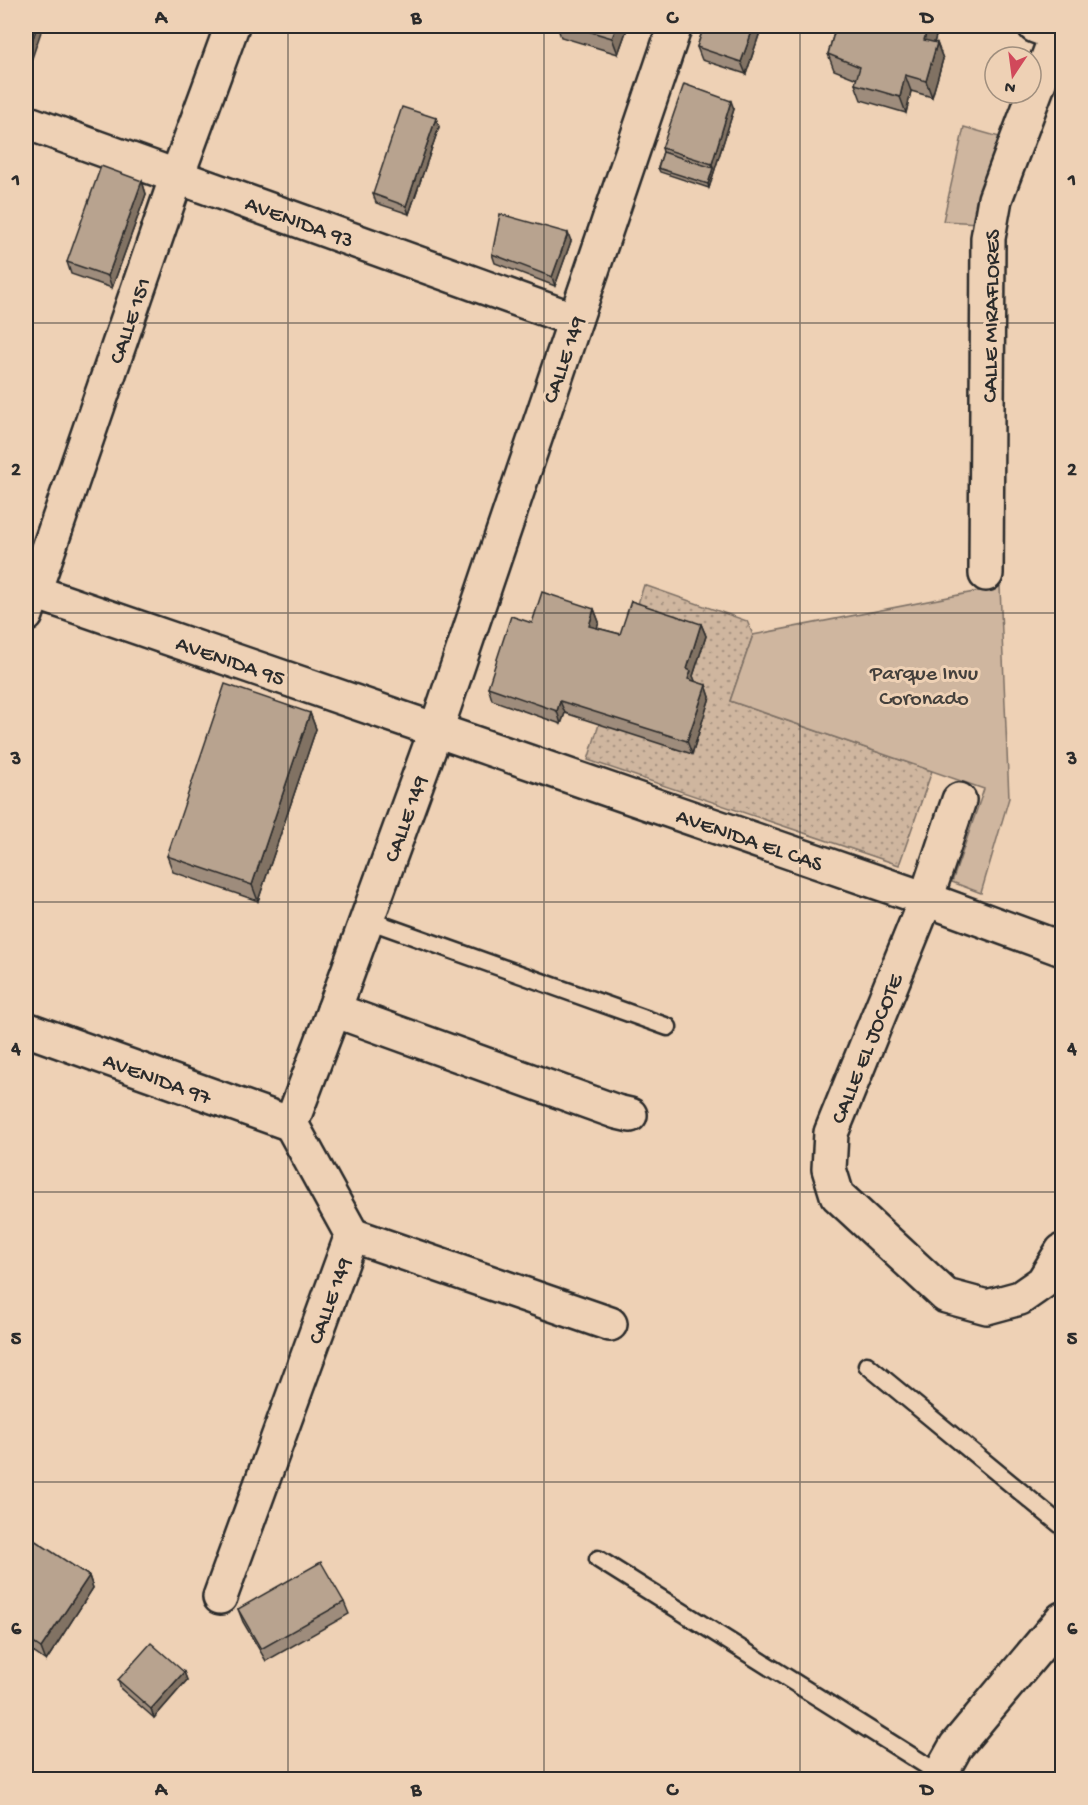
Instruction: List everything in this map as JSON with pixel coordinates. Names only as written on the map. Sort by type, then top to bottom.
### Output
[{"type":"street","name":"CALLE 151","points":[[28,598],[232,26]]},
{"type":"street","name":"CALLE 149","points":[[220,1597],[352,1235],[291,1124],[368,920],[436,730],[675,26]]},
{"type":"street","name":"CALLE MIRAFLORES","points":[[986,574],[988,238],[995,200],[1051,32]]},
{"type":"street","name":"AVENIDA 93","points":[[26,122],[575,320]]},
{"type":"street","name":"AVENIDA 95","points":[[28,598],[436,730]]},
{"type":"street","name":"AVENIDA EL CAS","points":[[436,730],[926,898],[1062,948]]},
{"type":"street","name":"CALLE EL JOCOTE","points":[[959,800],[926,898],[831,1133],[829,1169],[837,1195],[946,1296],[987,1307],[1020,1298],[1043,1282],[1062,1251]]},
{"type":"street","points":[[334,1010],[630,1115]]},
{"type":"street","name":"AVENIDA 97","points":[[26,1029],[291,1124]]},
{"type":"street","points":[[352,1235],[610,1324]]},
{"type":"street","points":[[938,1777],[956,1746],[1062,1619]]},
{"type":"lane","points":[[368,920],[668,1028]]},
{"type":"lane","points":[[867,1365],[1062,1526]]},
{"type":"lane","points":[[598,1559],[938,1777]]},
{"type":"green space","points":[[964,127],[1003,138],[980,223],[943,221]]},
{"type":"green space","points":[[644,585],[747,621],[753,635],[730,701],[932,771],[899,865],[588,760],[599,724],[693,692],[635,613]]},
{"type":"green space","name":"Parque Invu Coronado","points":[[1000,587],[1009,798],[981,893],[952,882],[984,789],[730,701],[753,635]]},
{"type":"building","points":[[26,26],[37,26],[26,59]]},
{"type":"building","points":[[571,26],[617,26],[612,38]]},
{"type":"building","points":[[704,26],[754,26],[741,62],[697,47]]},
{"type":"building","points":[[836,26],[928,26],[924,40],[937,43],[926,81],[905,75],[900,97],[855,84],[860,67],[828,54]]},
{"type":"building","points":[[684,84],[731,101],[712,164],[662,148]]},
{"type":"building","points":[[402,107],[436,118],[406,206],[373,194]]},
{"type":"building","points":[[663,152],[713,168],[708,184],[658,168]]},
{"type":"building","points":[[101,166],[142,181],[108,276],[67,262]]},
{"type":"building","points":[[500,214],[568,233],[552,277],[492,254]]},
{"type":"building","points":[[542,592],[594,609],[589,626],[620,634],[631,601],[701,624],[687,669],[691,671],[688,679],[706,685],[687,741],[560,701],[557,711],[488,687],[511,616],[532,623]]},
{"type":"building","points":[[225,684],[310,713],[252,885],[167,856]]},
{"type":"building","points":[[28,1536],[89,1576],[41,1648],[26,1638],[26,1539]]},
{"type":"building","points":[[321,1562],[344,1602],[261,1649],[238,1609]]},
{"type":"building","points":[[151,1643],[184,1672],[151,1709],[118,1680]]}]
